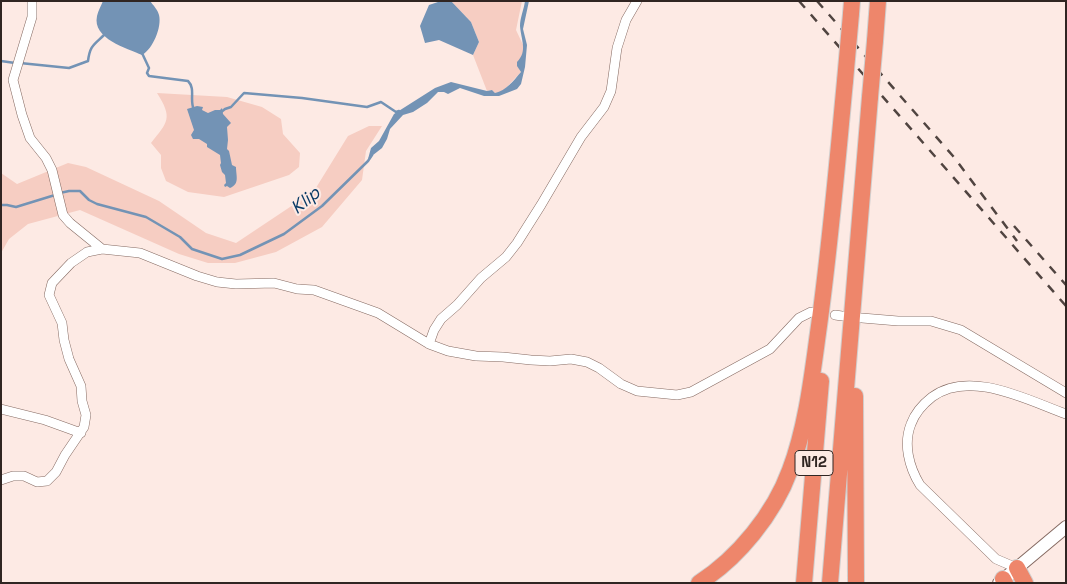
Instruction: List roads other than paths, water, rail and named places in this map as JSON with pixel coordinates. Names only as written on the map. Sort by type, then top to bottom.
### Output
[{"type":"highway","name":"N12","points":[[830,583],[878,1]]},
{"type":"highway","name":"N12","points":[[804,583],[829,278],[830,239],[851,8]]},
{"type":"highway","points":[[698,583],[708,577],[755,531],[777,498],[790,470],[811,388],[830,239]]},
{"type":"highway","points":[[856,583],[855,422],[858,251]]},
{"type":"highway","points":[[1017,568],[1025,583]]},
{"type":"main road","points":[[1003,582],[1066,527]]},
{"type":"street","points":[[32,1],[32,17],[13,80],[22,115],[30,138],[46,158],[52,170],[63,215],[102,249]]},
{"type":"street","points":[[626,20],[627,1]]},
{"type":"street","points":[[429,344],[434,330],[441,319],[506,257],[517,243],[581,137],[604,107],[611,92],[617,48],[626,20],[637,1]]},
{"type":"street","points":[[1,480],[14,476],[24,476],[37,482],[47,480],[56,472],[64,455],[84,428],[86,415],[82,401],[81,386],[69,359],[62,323],[49,295],[52,283],[71,263],[87,252],[102,249],[140,253],[217,282],[236,284],[274,283],[297,289],[314,290],[378,314],[429,344],[448,351],[476,356],[550,361],[571,359],[587,362],[621,384],[637,391],[677,395],[691,392],[770,348],[798,318],[810,312]]},
{"type":"street","points":[[862,318],[931,321],[961,330],[1066,393]]},
{"type":"street","points":[[1017,568],[996,559],[917,480],[911,467],[908,452],[908,437],[912,422],[924,403],[935,395],[949,388],[968,385],[998,390],[1066,414]]},
{"type":"street","points":[[1,409],[45,420],[81,433]]},
{"type":"street","points":[[996,559],[1003,582]]},
{"type":"water","points":[[103,1],[150,1],[160,20],[153,43],[146,52],[142,55],[120,46],[105,37],[97,24],[97,16]]},
{"type":"water","points":[[441,1],[451,1],[471,22],[479,42],[473,55],[439,40],[425,43],[420,26],[429,5]]},
{"type":"water","points":[[525,1],[529,1],[523,29],[527,45],[525,67],[521,84],[517,89],[499,96],[484,96],[460,88],[448,94],[438,92],[427,103],[413,112],[403,115],[390,129],[382,148],[368,159],[371,148],[379,141],[394,114],[435,88],[451,82],[487,91],[492,90],[495,93],[503,90],[513,82],[521,72],[517,62],[523,49],[520,26]]},
{"type":"water","points":[[197,106],[203,107],[202,110],[208,113],[222,108],[223,114],[231,123],[227,127],[227,149],[232,165],[236,167],[237,179],[230,188],[224,185],[226,183],[225,175],[220,165],[220,155],[207,147],[207,144],[199,139],[193,139],[191,135],[194,130],[187,109]]},
{"type":"waterway","points":[[20,63],[69,68],[88,61],[91,48],[104,35]]},
{"type":"waterway","points":[[142,53],[149,68],[147,73],[149,76],[188,81],[192,88],[194,110]]},
{"type":"waterway","points":[[1,61],[15,63]]},
{"type":"waterway","points":[[220,113],[231,107],[244,93],[302,98],[367,107],[381,102],[396,112],[399,111]]},
{"type":"waterway","name":"Klip","points":[[60,193],[80,191],[89,200],[97,204],[146,217],[180,237],[192,249],[222,259],[240,255],[284,234],[322,206],[372,155]]},
{"type":"waterway","name":"Klip","points":[[1,205],[16,207],[55,195]]},
{"type":"railway","points":[[799,1],[1066,306]]},
{"type":"railway","points":[[817,1],[953,156],[1017,241]]},
{"type":"railway","points":[[1014,226],[1066,285]]}]
